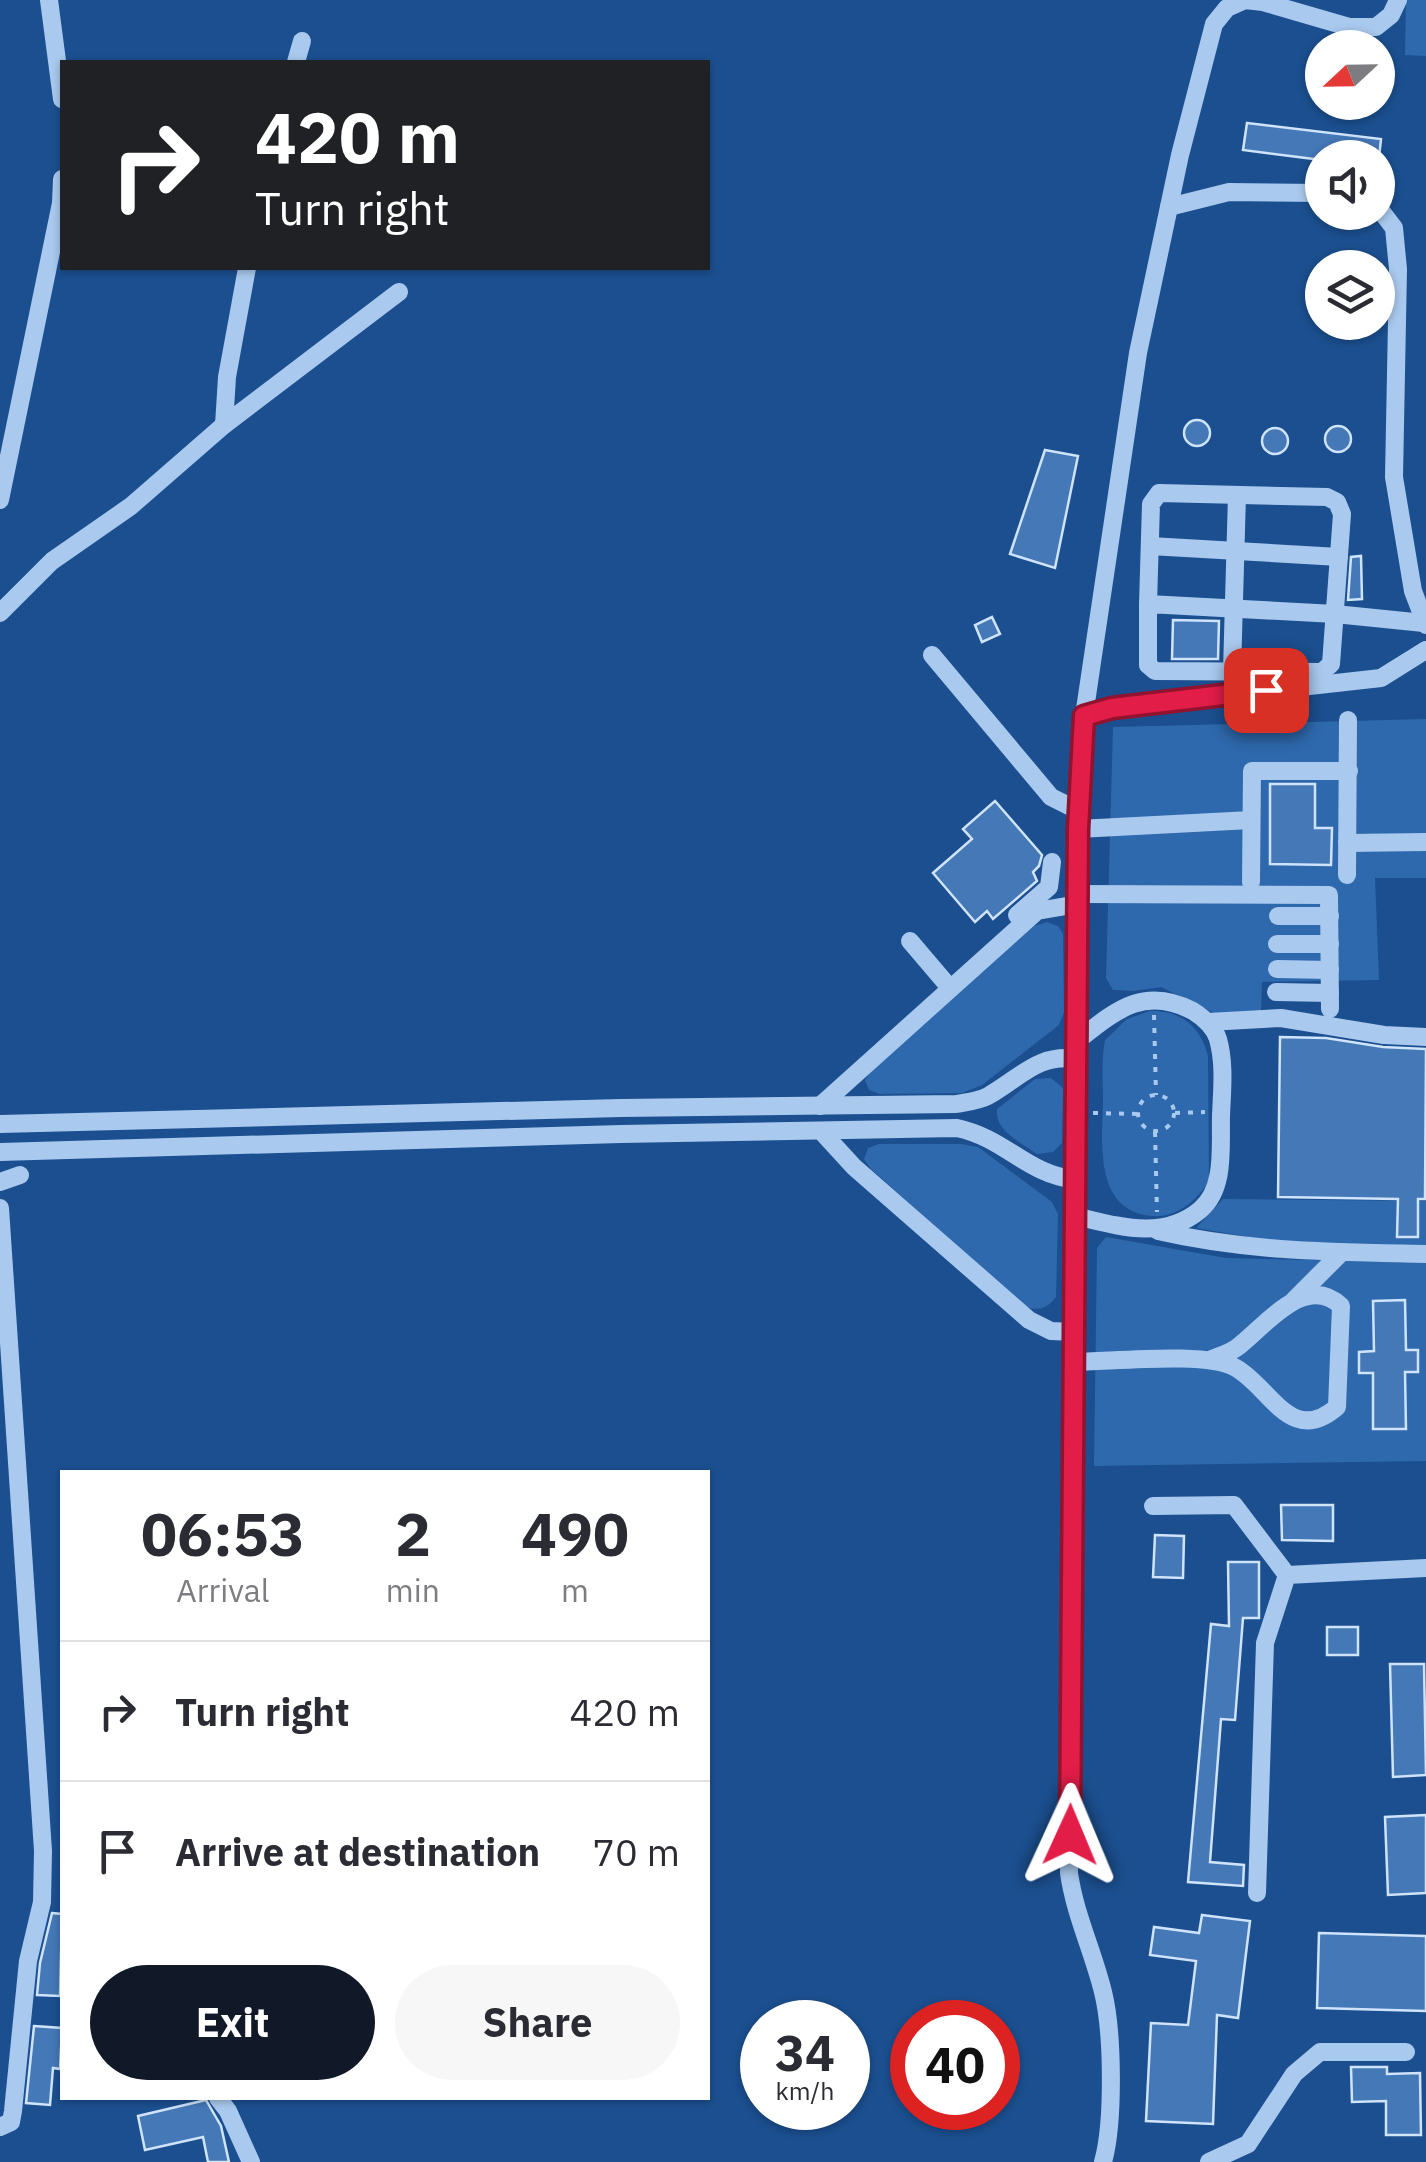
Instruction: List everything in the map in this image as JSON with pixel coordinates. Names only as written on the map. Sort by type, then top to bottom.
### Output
[{"type":"street","points":[[49,0],[60,85]]},
{"type":"street","points":[[1103,2162],[1108,2136],[1109,2043],[1104,1996],[1074,1909],[1069,1873],[1079,820],[1084,716],[1138,352],[1214,24],[1227,8],[1245,0],[1349,27],[1376,27],[1398,0]]},
{"type":"street","points":[[297,60],[302,41]]},
{"type":"street","points":[[1169,207],[1230,192],[1305,193]]},
{"type":"street","points":[[0,500],[60,209]]},
{"type":"street","points":[[1148,604],[1334,614],[1425,624],[1413,590],[1394,477],[1398,269],[1394,230]]},
{"type":"street","points":[[224,425],[227,377],[246,270]]},
{"type":"street","points":[[0,613],[52,560],[131,506],[224,425],[399,292]]},
{"type":"street","points":[[1159,492],[1327,497],[1337,502],[1342,514],[1331,664],[1322,672],[1155,672],[1148,665],[1150,546],[1151,504],[1159,492]]},
{"type":"street","points":[[1232,672],[1236,494]]},
{"type":"street","points":[[1150,546],[1338,556]]},
{"type":"street","points":[[1084,716],[1112,708],[1382,678],[1426,650]]},
{"type":"street","points":[[932,656],[1051,797],[1079,820],[1251,820]]},
{"type":"street","points":[[1347,875],[1348,720]]},
{"type":"street","points":[[1251,882],[1252,771],[1349,771]]},
{"type":"street","points":[[1348,843],[1426,842]]},
{"type":"street","points":[[964,962],[1048,886],[1052,862]]},
{"type":"street","points":[[820,1106],[1037,911],[1078,899],[1330,895],[1330,1001],[1276,992]]},
{"type":"street","points":[[1278,916],[1330,916]]},
{"type":"street","points":[[910,941],[950,988]]},
{"type":"street","points":[[1277,944],[1330,944]]},
{"type":"street","points":[[1277,970],[1330,970]]},
{"type":"street","points":[[0,1124],[956,1104],[985,1098],[1037,1062],[1077,1050],[1130,1005],[1154,998],[1173,1002],[1208,1022],[1217,1034],[1222,1059],[1220,1172],[1213,1196],[1200,1210],[1157,1231]]},
{"type":"street","points":[[1208,1022],[1281,1018],[1384,1036],[1426,1037]]},
{"type":"street","points":[[0,1152],[957,1128],[984,1134],[1052,1177],[1076,1180]]},
{"type":"street","points":[[822,1132],[854,1166],[1029,1320],[1051,1331],[1074,1332]]},
{"type":"street","points":[[0,1182],[20,1175]]},
{"type":"street","points":[[0,1208],[43,1851],[42,1902],[28,1960],[13,2111],[10,2122],[0,2127]]},
{"type":"street","points":[[1075,1216],[1246,1248],[1426,1254]]},
{"type":"street","points":[[1209,1360],[1236,1349],[1294,1300],[1342,1252]]},
{"type":"street","points":[[1074,1362],[1209,1360],[1236,1368],[1282,1410],[1303,1420],[1324,1418],[1337,1407],[1341,1306],[1334,1299],[1314,1296],[1294,1300]]},
{"type":"street","points":[[1152,1506],[1234,1505],[1288,1575]]},
{"type":"street","points":[[1288,1575],[1426,1568]]},
{"type":"street","points":[[1258,1893],[1265,1643],[1288,1575]]},
{"type":"street","points":[[1209,2162],[1248,2144],[1294,2074],[1320,2052],[1406,2052]]},
{"type":"street","points":[[220,2100],[251,2162]]},
{"type":"path","points":[[1154,998],[1156,1095]]},
{"type":"path","points":[[1156,1095],[1171,1102],[1174,1113],[1170,1125],[1155,1132],[1142,1126],[1138,1114],[1141,1103],[1156,1095]]},
{"type":"path","points":[[1174,1113],[1221,1112]]},
{"type":"path","points":[[1076,1113],[1138,1114]]},
{"type":"path","points":[[1155,1132],[1157,1231]]},
{"type":"shaded area","points":[[1406,0],[1426,0],[1426,56],[1405,55]]},
{"type":"shaded area","points":[[1426,719],[1426,878],[1375,878],[1379,980],[1262,982],[1261,1012],[1216,1014],[1161,987],[1113,990],[1106,978],[1113,727]]},
{"type":"shaded area","points":[[1047,922],[1058,926],[1063,934],[1064,1012],[1059,1025],[982,1085],[962,1093],[880,1094],[869,1090],[865,1080],[871,1070],[1034,926]]},
{"type":"shaded area","points":[[1161,1011],[1188,1022],[1208,1056],[1209,1181],[1185,1207],[1161,1216],[1133,1211],[1120,1202],[1111,1189],[1103,1155],[1105,1040],[1127,1019]]},
{"type":"shaded area","points":[[1051,1078],[1063,1088],[1062,1143],[1053,1152],[1037,1154],[1004,1130],[997,1109],[1035,1079]]},
{"type":"shaded area","points":[[879,1144],[978,1147],[1052,1202],[1058,1214],[1056,1297],[1042,1308],[1025,1307],[871,1169],[864,1159],[868,1148]]},
{"type":"shaded area","points":[[1223,1199],[1426,1201],[1426,1246],[1283,1243],[1196,1228]]},
{"type":"shaded area","points":[[1106,1237],[1226,1258],[1426,1263],[1426,1461],[1094,1466],[1097,1248]]},
{"type":"building","points":[[1247,123],[1381,139],[1305,140],[1305,158],[1243,150]]},
{"type":"building","points":[[1197,420],[1206,424],[1210,433],[1206,442],[1197,446],[1188,442],[1184,433],[1188,424]]},
{"type":"building","points":[[1338,426],[1347,430],[1351,439],[1347,448],[1338,452],[1329,448],[1325,439],[1329,430]]},
{"type":"building","points":[[1275,428],[1284,432],[1288,441],[1284,450],[1275,454],[1266,450],[1262,441],[1266,432]]},
{"type":"building","points":[[1045,450],[1078,456],[1055,568],[1010,554]]},
{"type":"building","points":[[1361,556],[1362,599],[1348,600],[1351,557]]},
{"type":"building","points":[[992,617],[1000,634],[982,642],[975,625]]},
{"type":"building","points":[[1173,620],[1219,621],[1218,659],[1172,659]]},
{"type":"building","points":[[1270,784],[1315,784],[1315,828],[1332,828],[1331,865],[1270,864]]},
{"type":"building","points":[[995,801],[1042,855],[1033,872],[1037,881],[993,919],[987,911],[975,922],[933,873],[972,839],[963,829]]},
{"type":"building","points":[[1280,1037],[1426,1049],[1425,1199],[1418,1199],[1418,1237],[1397,1237],[1398,1199],[1278,1197]]},
{"type":"building","points":[[1405,1300],[1406,1350],[1418,1350],[1418,1372],[1405,1372],[1406,1429],[1373,1429],[1373,1373],[1359,1373],[1359,1352],[1374,1351],[1373,1301]]},
{"type":"building","points":[[1281,1505],[1333,1505],[1333,1541],[1282,1540]]},
{"type":"building","points":[[1155,1535],[1184,1536],[1183,1578],[1153,1577]]},
{"type":"building","points":[[1228,1562],[1259,1562],[1259,1618],[1243,1618],[1235,1720],[1221,1719],[1210,1862],[1244,1865],[1243,1886],[1188,1882],[1211,1624],[1229,1626]]},
{"type":"building","points":[[1327,1627],[1358,1627],[1358,1655],[1327,1655]]},
{"type":"building","points":[[1390,1664],[1424,1664],[1426,1775],[1393,1777]]},
{"type":"building","points":[[1426,1815],[1426,1893],[1388,1895],[1385,1817]]},
{"type":"building","points":[[52,1913],[60,1914],[60,1996],[37,1995]]},
{"type":"building","points":[[1202,1915],[1250,1921],[1238,2018],[1217,2015],[1213,2124],[1146,2121],[1151,2023],[1188,2025],[1196,1961],[1150,1955],[1154,1927],[1199,1933]]},
{"type":"building","points":[[1319,1933],[1426,1936],[1426,2011],[1317,2008]]},
{"type":"building","points":[[34,2026],[60,2028],[60,2069],[53,2068],[50,2105],[26,2103]]},
{"type":"building","points":[[1351,2067],[1387,2067],[1387,2074],[1420,2073],[1421,2135],[1386,2135],[1386,2101],[1352,2102]]},
{"type":"building","points":[[206,2100],[221,2126],[229,2162],[208,2162],[203,2137],[145,2150],[138,2116]]},
{"type":"route","points":[[1070,1835],[1078,829],[1084,716],[1112,708],[1266,690]]}]
